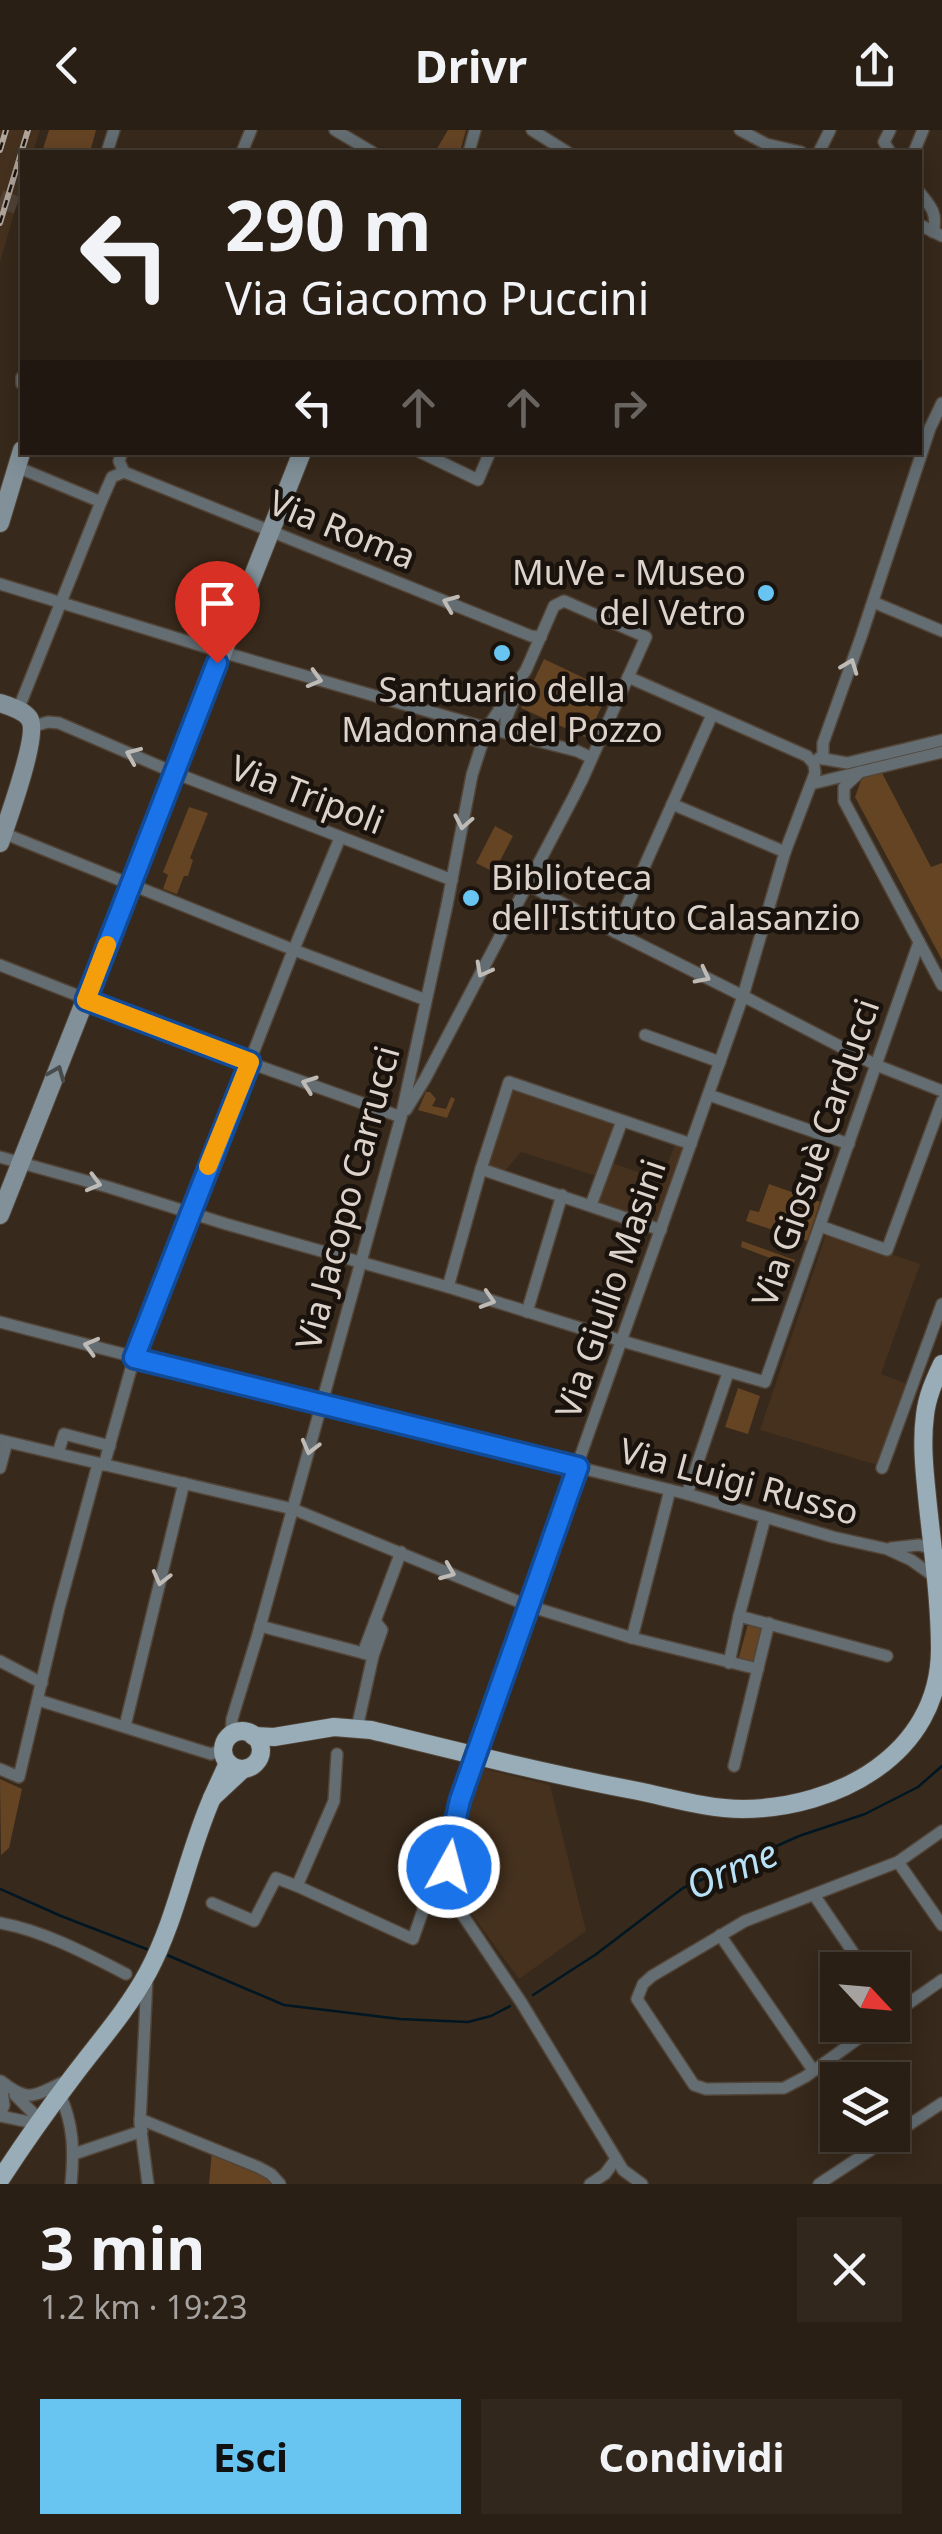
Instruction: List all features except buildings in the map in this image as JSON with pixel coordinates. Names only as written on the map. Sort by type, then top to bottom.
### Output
[{"type":"main road","points":[[0,1215],[301,455]]},
{"type":"main road","points":[[0,522],[20,458]]},
{"type":"main road","points":[[2,838],[31,744],[29,718],[9,706]]},
{"type":"main road","points":[[237,1754],[260,1746],[253,1736],[358,1728],[600,1784],[740,1809],[774,1807],[841,1788],[890,1759],[920,1726],[932,1701],[940,1651],[924,1458],[925,1415],[942,1364]]},
{"type":"main road","points":[[0,2180],[17,2138],[40,2123],[147,1974],[168,1928],[212,1798],[237,1754],[297,1733]]},
{"type":"street","points":[[335,130],[369,150]]},
{"type":"street","points":[[532,130],[564,150]]},
{"type":"street","points":[[740,130],[763,148]]},
{"type":"street","points":[[922,195],[934,209],[938,234]]},
{"type":"street","points":[[922,452],[942,403]]},
{"type":"street","points":[[9,706],[60,602],[112,478],[124,472],[119,461],[121,455]]},
{"type":"street","points":[[427,455],[478,480],[489,455]]},
{"type":"street","points":[[823,759],[823,743],[921,455]]},
{"type":"street","points":[[20,458],[102,502]]},
{"type":"street","name":"Via Roma","points":[[124,472],[541,637]]},
{"type":"street","points":[[0,584],[592,758]]},
{"type":"street","points":[[0,965],[401,1117],[425,1080],[529,885],[646,637],[567,601],[554,606],[506,719],[506,732]]},
{"type":"street","points":[[873,602],[942,631]]},
{"type":"street","name":"Via Jacopo Carrucci","points":[[237,1754],[232,1719],[401,1117],[472,775],[487,728],[526,670]]},
{"type":"street","points":[[628,677],[806,756],[848,763],[942,740]]},
{"type":"street","points":[[615,932],[712,715]]},
{"type":"street","name":"Via Tripoli","points":[[31,726],[58,723],[452,880]]},
{"type":"street","points":[[806,756],[814,764],[813,779],[942,752]]},
{"type":"street","points":[[860,772],[844,787],[844,801],[942,985]]},
{"type":"street","name":"Via Giulio Masini","points":[[297,1886],[413,1939],[744,996],[786,852],[813,779]]},
{"type":"street","points":[[672,804],[786,852]]},
{"type":"street","points":[[2,838],[131,883],[426,1000]]},
{"type":"street","points":[[0,1769],[19,1777],[101,1465],[110,1446],[134,1358],[340,838]]},
{"type":"street","points":[[529,885],[876,1065],[942,1090]]},
{"type":"street","name":"Via Giosuè Carducci","points":[[728,1372],[766,1382],[919,942]]},
{"type":"street","points":[[645,1035],[720,1062]]},
{"type":"street","points":[[448,1287],[509,1082],[691,1144]]},
{"type":"street","points":[[709,1095],[849,1144]]},
{"type":"street","points":[[821,1223],[888,1250],[942,1101]]},
{"type":"street","points":[[591,1205],[622,1121]]},
{"type":"street","points":[[0,1157],[728,1372],[687,1494]]},
{"type":"street","points":[[480,1169],[661,1230]]},
{"type":"street","points":[[527,1312],[562,1195]]},
{"type":"street","points":[[882,1468],[942,1304]]},
{"type":"street","name":"Via Luigi Russo","points":[[0,1322],[687,1494],[887,1548],[912,1560],[934,1562]]},
{"type":"street","points":[[58,1453],[64,1434],[110,1446]]},
{"type":"street","points":[[0,1468],[3,1441],[292,1510],[529,1606],[632,1638],[758,1670]]},
{"type":"street","points":[[125,1726],[184,1483]]},
{"type":"street","points":[[632,1638],[670,1490]]},
{"type":"street","points":[[729,1662],[765,1518]]},
{"type":"street","points":[[911,1545],[930,1526]]},
{"type":"street","name":"Via Luigi Russo","points":[[887,1548],[920,1544],[934,1562]]},
{"type":"street","points":[[358,1728],[368,1654],[382,1630],[375,1622],[401,1552]]},
{"type":"street","points":[[739,1616],[887,1656]]},
{"type":"street","points":[[734,1766],[769,1623]]},
{"type":"street","points":[[260,1626],[368,1654]]},
{"type":"street","points":[[0,1661],[42,1683]]},
{"type":"street","points":[[38,1700],[211,1754],[237,1754]]},
{"type":"street","points":[[212,1902],[254,1921],[276,1878],[297,1886],[334,1801],[337,1754]]},
{"type":"street","points":[[453,1824],[449,1874],[458,1908],[522,2002],[620,2164],[642,2184]]},
{"type":"street","points":[[854,2042],[784,2088],[706,2089],[694,2085],[637,2000],[643,1984],[652,1976],[745,1921],[898,1862],[942,1832]]},
{"type":"street","points":[[898,1862],[942,1925]]},
{"type":"street","points":[[814,1894],[853,1952]]},
{"type":"street","points":[[0,1923],[44,1936],[126,1974]]},
{"type":"street","points":[[720,1935],[808,2074]]},
{"type":"street","points":[[147,1974],[141,2125],[148,2184]]},
{"type":"street","points":[[910,2001],[942,1980]]},
{"type":"street","points":[[0,2080],[25,2096],[65,2088],[74,2154],[72,2184]]},
{"type":"street","points":[[0,2080],[4,2105],[0,2116]]},
{"type":"street","points":[[0,2080],[40,2123]]},
{"type":"street","points":[[819,2184],[942,2103]]},
{"type":"street","points":[[0,2116],[40,2123]]},
{"type":"street","points":[[0,2116],[17,2138]]},
{"type":"street","points":[[74,2154],[141,2125],[258,2166],[280,2184]]},
{"type":"street","points":[[590,2184],[620,2164]]},
{"type":"street","points":[[619,2184],[620,2164]]},
{"type":"shaded area","points":[[0,130],[40,130],[34,150],[20,150],[20,193],[0,262]]},
{"type":"shaded area","points":[[49,130],[96,130],[91,150],[43,150]]},
{"type":"shaded area","points":[[448,130],[466,130],[461,150],[436,150]]},
{"type":"shaded area","points":[[544,659],[609,690],[587,738],[521,708]]},
{"type":"shaded area","points":[[881,771],[931,867],[942,863],[942,960],[855,797],[863,775]]},
{"type":"shaded area","points":[[189,807],[208,813],[190,858],[193,860],[188,876],[184,876],[177,894],[163,889],[168,875],[163,872]]},
{"type":"shaded area","points":[[495,826],[513,836],[494,872],[476,863]]},
{"type":"shaded area","points":[[509,1082],[622,1121],[607,1161],[661,1180],[677,1139],[691,1144],[661,1230],[591,1205],[600,1177],[521,1152],[501,1176],[481,1169]]},
{"type":"shaded area","points":[[426,1092],[436,1099],[432,1106],[446,1109],[451,1097],[455,1099],[447,1118],[418,1110]]},
{"type":"shaded area","points":[[769,1184],[820,1202],[807,1241],[801,1239],[802,1231],[796,1224],[782,1233],[746,1221],[750,1210],[759,1212]]},
{"type":"shaded area","points":[[826,1234],[888,1257],[891,1254],[920,1264],[881,1374],[908,1384],[877,1465],[760,1430]]},
{"type":"shaded area","points":[[742,1241],[795,1260],[787,1285],[782,1283],[778,1261],[741,1247]]},
{"type":"shaded area","points":[[738,1388],[760,1396],[748,1434],[725,1427]]},
{"type":"shaded area","points":[[748,1624],[762,1627],[755,1663],[739,1657]]},
{"type":"shaded area","points":[[481,1768],[550,1785],[586,1931],[519,1979],[471,1913],[460,1861],[462,1831]]},
{"type":"shaded area","points":[[0,1779],[22,1789],[9,1848],[1,1855]]},
{"type":"shaded area","points":[[212,2151],[265,2175],[273,2184],[209,2184]]},
{"type":"waterway","name":"Orme","points":[[533,1995],[595,1955],[683,1888],[799,1836],[865,1814],[918,1787],[942,1766]]},
{"type":"waterway","name":"Orme","points":[[0,1889],[149,1950]]},
{"type":"waterway","name":"Orme","points":[[167,1955],[284,2005],[400,2019],[468,2022],[510,2006]]},
{"type":"tunnel","points":[[0,199],[20,206]]},
{"type":"railway","points":[[0,150],[6,130]]},
{"type":"railway","points":[[22,150],[28,130]]},
{"type":"railway","points":[[0,223],[20,157]]},
{"type":"slow traffic","points":[[107,945],[86,1000],[250,1062],[208,1166]]},
{"type":"place","name":"MuVe - Museo del Vetro","points":[[766,593]]},
{"type":"place","name":"Santuario della Madonna del Pozzo","points":[[502,653]]},
{"type":"place","name":"Biblioteca dell'Istituto Calasanzio","points":[[471,898]]},
{"type":"route","points":[[217,663],[86,1000],[250,1062],[134,1358],[578,1467],[460,1800],[453,1824],[449,1867]]}]
